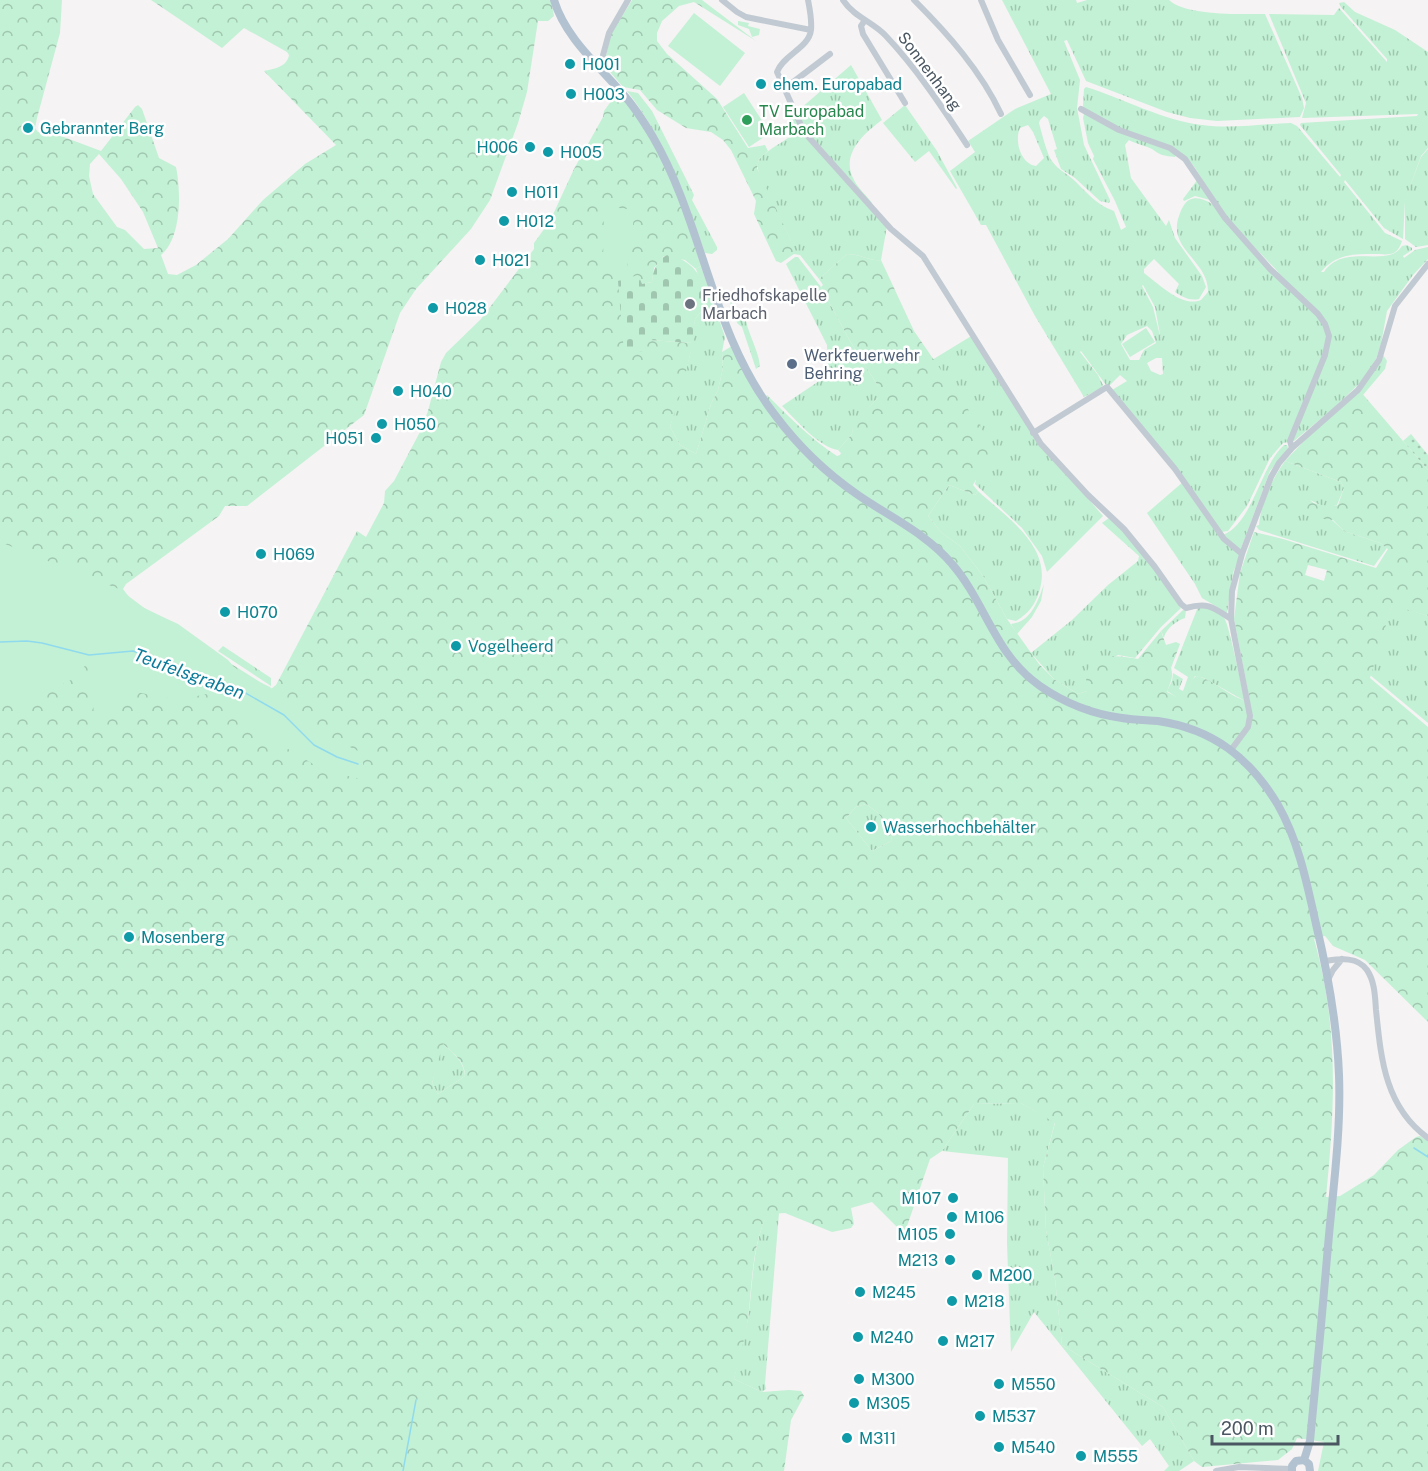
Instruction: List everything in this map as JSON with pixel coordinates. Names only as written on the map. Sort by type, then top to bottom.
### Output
[{"type":"main road","points":[[554,0],[568,32],[629,101],[661,152],[741,361],[773,413],[803,448],[823,468],[854,492],[923,538],[945,556],[972,592],[1003,649],[1026,674],[1055,696],[1089,712],[1173,724],[1203,734],[1231,750],[1259,777],[1281,811],[1305,875],[1325,961],[1336,1024],[1339,1075],[1339,1118],[1311,1430],[1309,1450],[1304,1460]]},
{"type":"main road","points":[[1292,1470],[1296,1461],[1304,1460],[1309,1464],[1310,1471]]},
{"type":"street","points":[[598,66],[609,33],[628,0]]},
{"type":"street","points":[[722,0],[746,17],[811,30]]},
{"type":"street","points":[[808,0],[810,34],[801,46],[780,64],[777,72],[804,132],[891,230],[923,256],[973,333],[1033,433],[1069,475],[1139,547],[1183,606],[1186,608],[1209,605],[1231,619]]},
{"type":"street","name":"Sonnenhang","points":[[843,0],[887,37],[922,79],[967,145]]},
{"type":"street","points":[[914,0],[958,48],[990,92],[1001,114]]},
{"type":"street","points":[[981,0],[998,40],[1030,95]]},
{"type":"street","name":"Sonnenhang","points":[[865,20],[861,28],[862,34],[905,103]]},
{"type":"street","points":[[785,92],[830,54]]},
{"type":"street","points":[[1081,109],[1119,130],[1170,148],[1185,159],[1225,218],[1270,269],[1318,314],[1325,324],[1329,336],[1325,355],[1290,441],[1292,448]]},
{"type":"street","points":[[1231,750],[1247,729],[1250,716],[1231,619],[1232,591],[1242,554],[1271,477],[1292,448],[1358,390],[1366,380],[1381,353],[1395,306],[1428,264]]},
{"type":"street","points":[[1033,433],[1107,387],[1184,480],[1224,538],[1242,554]]},
{"type":"street","points":[[1325,961],[1343,959],[1354,961],[1361,965],[1371,978],[1387,1083],[1406,1117],[1428,1138]]},
{"type":"street","points":[[1328,980],[1343,959]]},
{"type":"street","points":[[1216,1471],[1239,1467],[1292,1470]]},
{"type":"green space","points":[[0,0],[62,0],[60,33],[37,118],[35,128],[38,132],[61,136],[101,151],[135,107],[138,105],[142,109],[159,158],[176,167],[179,201],[176,226],[168,247],[161,255],[168,274],[177,275],[196,265],[228,239],[263,200],[305,164],[336,145],[264,71],[283,65],[288,59],[287,52],[244,28],[222,48],[151,0],[551,0],[554,16],[548,21],[538,21],[527,92],[490,200],[471,229],[416,289],[400,313],[364,415],[247,506],[225,506],[219,516],[126,584],[123,589],[129,597],[128,600],[175,623],[222,658],[271,689],[276,685],[357,531],[366,537],[384,503],[385,491],[394,481],[421,430],[441,362],[446,353],[481,319],[534,249],[534,243],[550,221],[604,111],[617,93],[647,130],[670,174],[701,266],[696,269],[685,260],[664,256],[654,268],[652,282],[642,284],[649,340],[693,343],[670,427],[680,445],[696,454],[711,404],[718,390],[723,368],[722,352],[732,346],[763,401],[767,395],[809,435],[837,456],[840,455],[838,450],[852,434],[853,422],[878,398],[878,386],[850,341],[819,279],[847,254],[881,260],[914,331],[999,454],[987,464],[973,485],[978,491],[975,495],[949,485],[928,516],[942,533],[960,546],[983,576],[1007,619],[1039,664],[1054,679],[1078,694],[1087,691],[1087,671],[1096,660],[1110,656],[1138,659],[1161,631],[1166,645],[1176,642],[1180,644],[1171,668],[1172,677],[1167,692],[1181,699],[1196,676],[1250,702],[1234,619],[1240,573],[1254,532],[1376,568],[1388,549],[1380,543],[1344,531],[1333,520],[1315,518],[1278,507],[1275,500],[1280,491],[1326,506],[1338,505],[1344,488],[1341,482],[1285,461],[1307,438],[1360,391],[1428,470],[1428,616],[1392,605],[1370,678],[1428,727],[1428,1022],[1365,960],[1333,946],[1325,936],[1314,939],[1328,1004],[1333,1067],[1326,1197],[1340,1196],[1374,1175],[1398,1150],[1416,1137],[1420,1136],[1428,1141],[1428,1471],[1318,1471],[1324,1442],[1297,1438],[1292,1449],[1278,1460],[1202,1467],[1194,1461],[1163,1407],[1062,1345],[1055,1279],[1046,1230],[1043,1168],[1055,1123],[1021,1103],[974,1104],[942,1151],[930,1159],[905,1232],[901,1231],[872,1202],[851,1208],[854,1224],[851,1228],[832,1232],[785,1213],[768,1214],[756,1251],[747,1326],[734,1379],[762,1392],[801,1391],[804,1396],[791,1420],[784,1471],[0,1471]],"holes":[[[99,154],[121,179],[143,212],[158,248],[144,249],[125,230],[117,227],[93,194],[89,176],[90,164]],[[1308,565],[1327,570],[1324,581],[1305,575]],[[866,804],[877,812],[893,832],[891,841],[872,851],[846,818],[856,807]],[[443,1044],[461,1062],[465,1076],[438,1094],[432,1083]]]},
{"type":"green space","points":[[632,0],[702,0],[756,41],[694,2],[679,6],[662,21],[657,33],[657,41],[667,54],[717,99],[748,148],[765,145],[768,151],[759,159],[757,168],[794,247],[794,254],[781,263],[776,261],[754,214],[756,201],[731,150],[723,140],[711,132],[686,128],[657,110],[640,90],[623,87],[604,65],[611,34]]},
{"type":"green space","points":[[1002,0],[1076,0],[1077,3],[1087,0],[1169,0],[1188,9],[1200,11],[1265,14],[1302,98],[1304,108],[1300,117],[1217,121],[1190,118],[1167,112],[1086,81],[1067,40],[1064,41],[1080,80],[1077,108],[1084,145],[1110,200],[1109,203],[1100,201],[1075,178],[1061,169],[1054,150],[1057,149],[1048,119],[1044,116],[1039,123],[1045,144],[1051,160],[1057,167],[1098,202],[1114,211],[1121,230],[1126,227],[1093,159],[1094,156],[1088,143],[1083,118],[1086,114],[1083,106],[1086,87],[1172,119],[1202,125],[1224,127],[1291,123],[1297,126],[1340,177],[1341,175],[1300,125],[1301,123],[1417,116],[1418,114],[1302,118],[1306,103],[1269,14],[1334,15],[1339,8],[1387,62],[1387,59],[1341,7],[1339,3],[1344,2],[1355,12],[1395,30],[1428,52],[1428,148],[1421,156],[1405,200],[1421,157],[1428,149],[1428,245],[1416,247],[1405,239],[1405,201],[1403,239],[1384,228],[1345,180],[1344,182],[1385,233],[1402,241],[1398,249],[1392,253],[1345,256],[1321,272],[1343,259],[1387,256],[1407,245],[1412,250],[1403,256],[1404,258],[1415,250],[1428,247],[1428,259],[1413,275],[1387,311],[1376,359],[1363,380],[1294,441],[1283,443],[1270,458],[1247,506],[1228,531],[1221,532],[1112,390],[1127,381],[1120,375],[1108,387],[1081,351],[1103,385],[1084,397],[1035,316],[986,225],[981,225],[950,171],[975,152],[968,141],[1015,109],[1051,94]],"holes":[[[1028,125],[1044,158],[1036,166],[1026,161],[1020,151],[1018,145],[1020,128]],[[1129,140],[1162,155],[1175,157],[1178,151],[1185,156],[1223,212],[1279,273],[1261,262],[1212,204],[1195,198],[1184,205],[1177,227],[1183,246],[1207,281],[1208,292],[1201,300],[1186,301],[1171,294],[1144,273],[1144,269],[1154,259],[1179,284],[1175,292],[1189,299],[1199,299],[1206,287],[1202,276],[1175,238],[1169,220],[1166,226],[1131,178],[1125,145]],[[1142,286],[1155,307],[1161,340],[1153,307]],[[1147,326],[1152,331],[1156,343],[1144,350],[1139,360],[1130,360],[1121,344],[1127,335]],[[1156,358],[1162,358],[1163,374],[1151,371],[1147,363]]]},
{"type":"green space","points":[[694,13],[745,53],[720,86],[668,46]]},
{"type":"green space","points":[[738,21],[749,23],[748,26],[760,29],[759,35],[752,37],[749,29],[738,25]]},
{"type":"green space","points":[[851,65],[882,120],[856,146],[850,162],[850,171],[887,226],[881,260],[847,254],[819,279],[800,255],[794,254],[787,232],[761,178],[758,168],[759,160],[792,135],[793,129],[784,105],[787,102],[793,115]]},
{"type":"green space","points":[[627,91],[638,93],[652,111],[694,195],[692,200],[717,247],[712,254],[705,253],[682,189],[663,148]]},
{"type":"green space","name":"TV Europabad Marbach","points":[[744,93],[770,133],[749,147],[723,107]]},
{"type":"green space","points":[[905,105],[937,151],[956,189],[929,151],[915,162],[883,123]]},
{"type":"green space","points":[[1198,179],[1210,200],[1195,196],[1184,201],[1183,199]]},
{"type":"green space","points":[[604,206],[635,210],[627,268],[603,265]]},
{"type":"green space","points":[[669,254],[686,262],[696,272],[703,285],[708,303],[695,319],[693,343],[649,340],[643,351],[624,353],[618,281],[638,275],[642,284],[652,282],[656,265]]},
{"type":"green space","points":[[798,257],[821,287],[850,341],[878,386],[878,398],[854,422],[852,434],[838,450],[816,439],[782,406],[828,375],[827,345],[786,264]]},
{"type":"green space","points":[[701,266],[725,337],[722,352],[723,368],[718,390],[711,404],[696,454],[680,445],[670,427],[690,355],[695,319],[708,303],[696,269]]},
{"type":"green space","points":[[731,301],[740,316],[745,313],[747,327],[759,359],[760,366],[756,369],[742,327],[729,311]]},
{"type":"green space","points":[[1146,328],[1155,342],[1130,357],[1122,344]]},
{"type":"green space","points":[[973,335],[1032,434],[1103,516],[1047,572],[1042,556],[1022,528],[975,484],[984,467],[998,454],[932,360]]},
{"type":"green space","points":[[1383,355],[1387,361],[1385,369],[1363,395],[1360,391]]},
{"type":"green space","points":[[1411,434],[1428,455],[1428,470],[1403,441]]},
{"type":"green space","points":[[1284,445],[1288,448],[1270,471],[1240,551],[1223,535],[1233,529],[1242,519],[1269,467]]},
{"type":"green space","points":[[1285,461],[1341,482],[1344,488],[1337,505],[1320,505],[1310,500],[1344,531],[1380,543],[1387,548],[1374,566],[1259,530],[1256,526],[1259,525],[1265,500]]},
{"type":"green space","points":[[1183,482],[1240,555],[1233,573],[1227,613],[1202,598],[1147,513]]},
{"type":"green space","points":[[949,485],[975,495],[978,491],[1014,523],[1034,547],[1040,561],[1042,576],[1039,592],[1030,609],[1016,621],[1007,619],[983,576],[960,546],[942,533],[928,516]]},
{"type":"green space","points":[[1109,518],[1149,560],[1181,608],[1161,627],[1135,658],[1118,655],[1087,672],[1087,691],[1078,694],[1054,679],[1031,653],[1138,561],[1139,556],[1102,523]]},
{"type":"green space","name":"Teufelsgraben","points":[[0,542],[119,589],[147,610],[178,624],[228,660],[234,667],[270,687],[316,730],[362,753],[365,780],[323,770],[258,731],[237,708],[206,694],[180,700],[135,692],[95,729],[88,662],[75,678],[31,700],[0,700]]},
{"type":"green space","points":[[1044,584],[1041,601],[1032,617],[1017,634],[1011,624],[1029,615]]},
{"type":"green space","points":[[1392,604],[1428,616],[1428,723],[1370,675]]},
{"type":"green space","points":[[1198,607],[1212,610],[1224,618],[1245,701],[1204,678],[1195,676],[1181,700],[1167,691],[1173,673],[1183,679],[1179,689],[1183,691],[1188,677],[1174,668]]},
{"type":"green space","points":[[1183,610],[1186,610],[1185,618],[1172,625],[1164,637],[1161,631]]},
{"type":"green space","points":[[223,646],[271,678],[271,686],[218,651]]},
{"type":"green space","points":[[866,804],[877,812],[893,832],[891,841],[872,851],[846,818],[856,807]]},
{"type":"green space","points":[[442,1043],[460,1062],[465,1076],[438,1094],[432,1083]]},
{"type":"green space","points":[[1021,1103],[1055,1122],[1043,1168],[1046,1230],[1055,1279],[1062,1345],[1163,1407],[1194,1461],[1179,1471],[1164,1471],[1169,1466],[1150,1439],[1142,1446],[1034,1312],[1011,1352],[1007,1243],[1008,1158],[942,1151],[974,1104]]},
{"type":"green space","points":[[768,1213],[779,1213],[766,1389],[762,1392],[734,1379],[748,1319],[756,1251]]},
{"type":"waterway","name":"Teufelsgraben","points":[[0,642],[42,643],[89,655],[133,651],[242,691],[284,715],[314,745],[337,757],[358,764]]},
{"type":"waterway","points":[[1414,1148],[1428,1157]]},
{"type":"waterway","points":[[403,1471],[416,1400]]},
{"type":"place","name":"H001","points":[[570,64]]},
{"type":"place","name":"ehem. Europabad","points":[[761,84]]},
{"type":"place","name":"H003","points":[[571,94]]},
{"type":"place","name":"TV Europabad Marbach","points":[[747,120]]},
{"type":"place","name":"Gebrannter Berg","points":[[28,128]]},
{"type":"place","name":"H006","points":[[530,147]]},
{"type":"place","name":"H005","points":[[548,152]]},
{"type":"place","name":"H011","points":[[512,192]]},
{"type":"place","name":"H012","points":[[504,221]]},
{"type":"place","name":"H021","points":[[480,260]]},
{"type":"place","name":"Friedhofskapelle Marbach","points":[[690,304]]},
{"type":"place","name":"H028","points":[[433,308]]},
{"type":"place","name":"Werkfeuerwehr Behring","points":[[792,364]]},
{"type":"place","name":"H040","points":[[398,391]]},
{"type":"place","name":"H050","points":[[382,424]]},
{"type":"place","name":"H051","points":[[376,438]]},
{"type":"place","name":"H069","points":[[261,554]]},
{"type":"place","name":"H070","points":[[225,612]]},
{"type":"place","name":"Vogelheerd","points":[[456,646]]},
{"type":"place","name":"Wasserhochbehälter","points":[[871,827]]},
{"type":"place","name":"Mosenberg","points":[[129,937]]},
{"type":"place","name":"M107","points":[[953,1198]]},
{"type":"place","name":"M106","points":[[952,1217]]},
{"type":"place","name":"M105","points":[[950,1234]]},
{"type":"place","name":"M213","points":[[950,1260]]},
{"type":"place","name":"M200","points":[[977,1275]]},
{"type":"place","name":"M245","points":[[860,1292]]},
{"type":"place","name":"M218","points":[[952,1301]]},
{"type":"place","name":"M240","points":[[858,1337]]},
{"type":"place","name":"M217","points":[[943,1341]]},
{"type":"place","name":"M300","points":[[859,1379]]},
{"type":"place","name":"M550","points":[[999,1384]]},
{"type":"place","name":"M305","points":[[854,1403]]},
{"type":"place","name":"M537","points":[[980,1416]]},
{"type":"place","name":"M311","points":[[847,1438]]},
{"type":"place","name":"M540","points":[[999,1447]]},
{"type":"place","name":"M555","points":[[1081,1456]]}]
